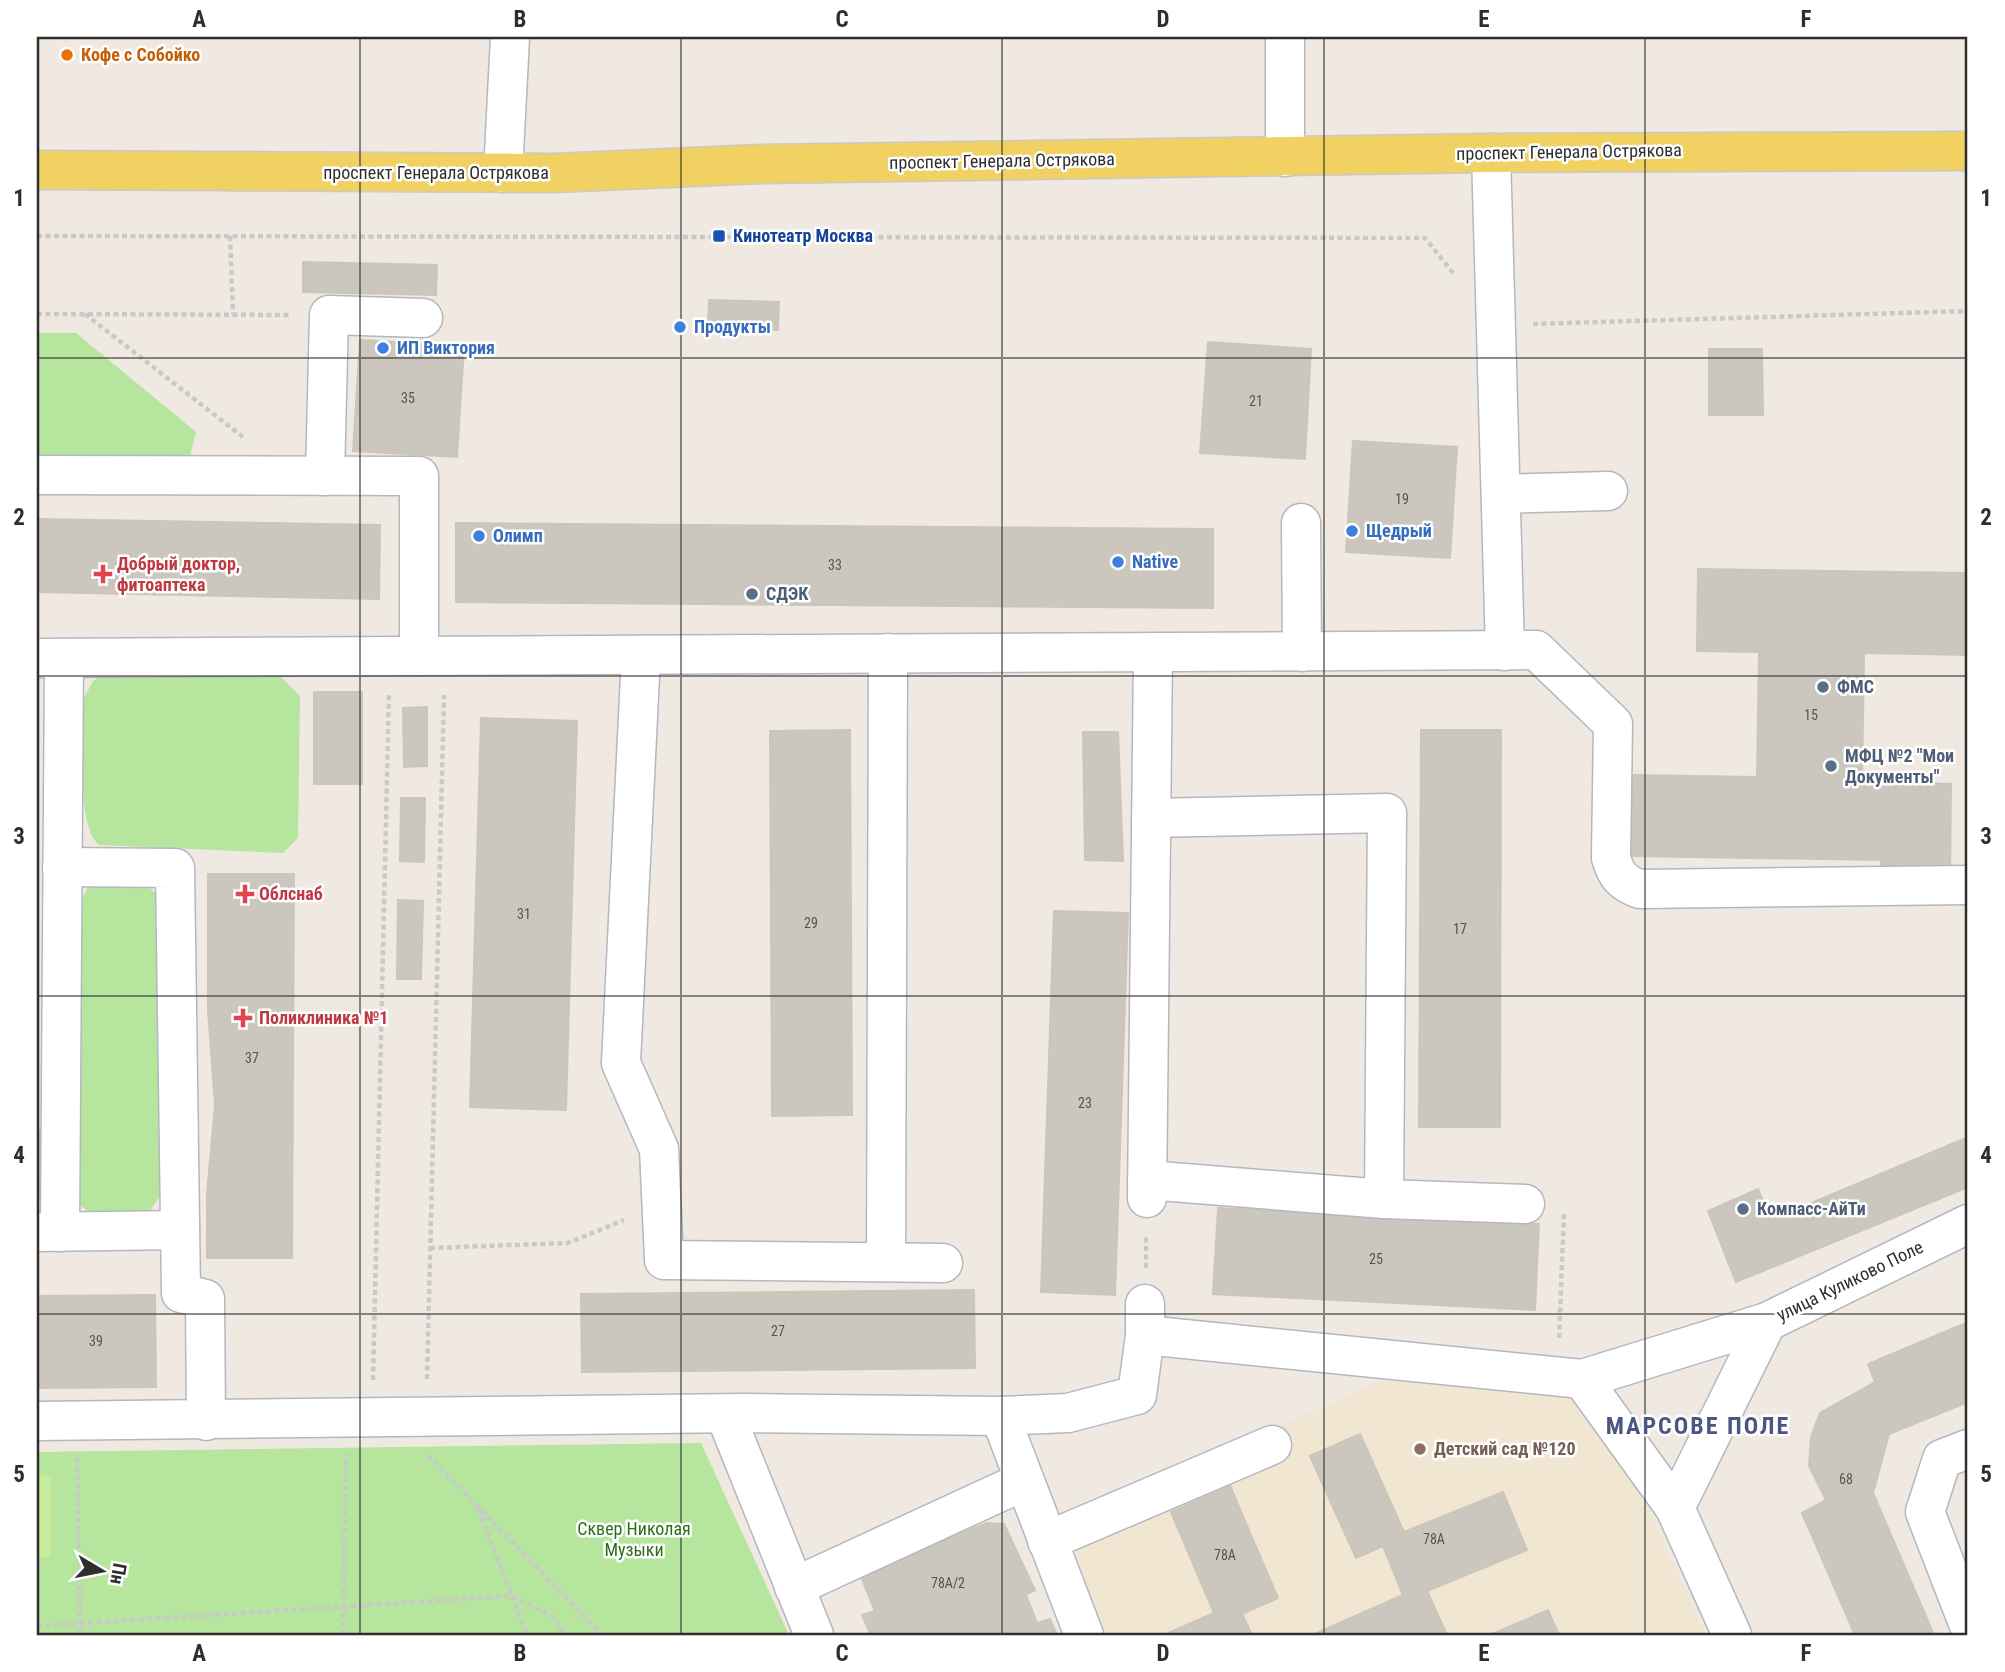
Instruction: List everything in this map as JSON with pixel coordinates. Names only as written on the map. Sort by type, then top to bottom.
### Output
[{"type":"main road","name":"проспект Генерала Острякова","points":[[37,170],[503,173],[761,164],[1491,152],[1968,150]]},
{"type":"street","points":[[503,173],[510,37]]},
{"type":"street","points":[[1285,37],[1285,157]]},
{"type":"street","points":[[1491,152],[1505,651]]},
{"type":"street","points":[[309,476],[329,315],[423,318]]},
{"type":"street","points":[[37,475],[419,476],[418,656]]},
{"type":"street","points":[[1501,494],[1608,491]]},
{"type":"street","points":[[1301,523],[1302,652]]},
{"type":"street","points":[[180,1230],[49,1232],[62,867],[50,658],[1536,650],[1613,724],[1611,858],[1616,875],[1628,885],[1640,888],[1968,885]]},
{"type":"street","points":[[886,1262],[888,653]]},
{"type":"street","points":[[1153,653],[1147,1189],[1525,1204]]},
{"type":"street","points":[[641,655],[621,1063],[659,1149],[664,1261],[943,1263]]},
{"type":"street","points":[[1151,818],[1387,813],[1384,1199]]},
{"type":"street","points":[[62,867],[175,869],[181,1293],[205,1299],[206,1421]]},
{"type":"street","name":"улица Куликово Поле","points":[[1675,1507],[1767,1322],[1968,1224]]},
{"type":"street","points":[[37,1421],[724,1414],[1000,1416],[1068,1413],[1137,1395],[1145,1319],[1569,1378],[1767,1322]]},
{"type":"street","points":[[1569,1378],[1675,1507],[1732,1635]]},
{"type":"street","points":[[724,1414],[814,1635]]},
{"type":"street","points":[[1000,1416],[1084,1635]]},
{"type":"street","points":[[1047,1541],[1272,1445]]},
{"type":"street","points":[[1968,1449],[1942,1459],[1925,1512],[1968,1623]]},
{"type":"street","points":[[794,1587],[1024,1481]]},
{"type":"path","points":[[37,236],[1424,238],[1457,277]]},
{"type":"path","points":[[230,236],[233,314]]},
{"type":"path","points":[[1497,325],[1968,311]]},
{"type":"path","points":[[37,314],[329,315]]},
{"type":"path","points":[[85,314],[309,476]]},
{"type":"path","points":[[342,1635],[343,1606],[384,1418],[430,1248],[418,656]]},
{"type":"path","points":[[418,656],[384,1418],[477,1506],[602,1635]]},
{"type":"path","points":[[430,1248],[568,1243],[621,1223],[661,1181]]},
{"type":"path","points":[[1145,1319],[1147,1189]]},
{"type":"path","points":[[1525,1204],[1564,1207],[1569,1378]]},
{"type":"path","points":[[76,1421],[80,1635]]},
{"type":"path","points":[[477,1506],[527,1635]]},
{"type":"path","points":[[37,1626],[512,1596],[553,1616],[564,1635]]},
{"type":"shaded area","name":"Детский сад №120","points":[[1412,1367],[1573,1382],[1652,1517],[1706,1635],[1094,1635],[1049,1530]]},
{"type":"green space","points":[[37,333],[76,333],[196,432],[189,460],[37,462]]},
{"type":"green space","points":[[112,670],[265,671],[282,678],[300,696],[298,838],[283,853],[99,845],[91,835],[84,799],[84,698],[93,681]]},
{"type":"green space","points":[[91,881],[144,882],[155,893],[161,1194],[148,1214],[94,1216],[80,1205],[82,899]]},
{"type":"green space","points":[[37,1128],[41,1131],[42,1195],[37,1202]]},
{"type":"green space","name":"Сквер Николая Музыки","points":[[701,1443],[789,1635],[37,1635],[37,1452]]},
{"type":"green space","points":[[37,1475],[51,1476],[51,1557],[37,1557]]},
{"type":"building","points":[[1725,37],[1968,37],[1968,38]]},
{"type":"building","points":[[303,262],[437,265],[436,295],[303,292]]},
{"type":"building","points":[[709,300],[779,302],[778,330],[708,328]]},
{"type":"building","points":[[360,340],[464,346],[457,457],[353,451]]},
{"type":"building","points":[[1208,342],[1311,349],[1305,459],[1200,453]]},
{"type":"building","points":[[1709,349],[1762,349],[1763,415],[1709,415]]},
{"type":"building","points":[[1353,441],[1457,447],[1450,558],[1346,552]]},
{"type":"building","points":[[37,519],[380,525],[379,599],[37,592]]},
{"type":"building","points":[[456,523],[1213,529],[1213,608],[456,602]]},
{"type":"building","points":[[1698,569],[1968,573],[1968,655],[1864,653],[1862,782],[1951,784],[1950,883],[1881,882],[1881,860],[1631,856],[1632,775],[1757,777],[1759,652],[1697,651]]},
{"type":"building","points":[[314,692],[362,692],[362,784],[314,784]]},
{"type":"building","points":[[427,707],[427,766],[404,767],[403,708]]},
{"type":"building","points":[[481,718],[577,721],[566,1110],[470,1107]]},
{"type":"building","points":[[850,730],[852,1115],[772,1116],[770,731]]},
{"type":"building","points":[[1421,730],[1501,730],[1500,1127],[1419,1127]]},
{"type":"building","points":[[1083,732],[1118,732],[1123,861],[1085,860]]},
{"type":"building","points":[[401,798],[425,798],[424,862],[400,861]]},
{"type":"building","points":[[208,874],[294,874],[292,1258],[207,1258],[207,1194],[215,1105],[208,1011]]},
{"type":"building","points":[[398,900],[423,901],[421,979],[397,979]]},
{"type":"building","points":[[1054,911],[1128,913],[1115,1295],[1041,1292]]},
{"type":"building","points":[[1968,1137],[1968,1187],[1736,1282],[1708,1211],[1758,1189],[1771,1220]]},
{"type":"building","points":[[1218,1208],[1539,1224],[1535,1310],[1213,1294]]},
{"type":"building","points":[[974,1290],[975,1368],[582,1372],[581,1294]]},
{"type":"building","points":[[155,1295],[156,1387],[37,1388],[37,1296]]},
{"type":"building","points":[[1968,1322],[1968,1402],[1889,1434],[1873,1493],[1934,1635],[1855,1635],[1802,1513],[1826,1500],[1809,1466],[1811,1437],[1820,1413],[1875,1382],[1868,1364]]},
{"type":"building","points":[[1360,1434],[1404,1532],[1503,1492],[1527,1550],[1427,1591],[1447,1635],[1312,1635],[1403,1595],[1383,1546],[1356,1558],[1310,1456]]},
{"type":"building","points":[[1230,1486],[1278,1598],[1242,1614],[1252,1635],[1164,1635],[1214,1613],[1171,1512]]},
{"type":"building","points":[[987,1523],[1004,1524],[1035,1590],[1026,1595],[1037,1623],[1050,1619],[1057,1635],[871,1635],[862,1615],[875,1611],[861,1577],[941,1532],[947,1539]]},
{"type":"building","points":[[1548,1610],[1559,1635],[1490,1635]]},
{"type":"place","name":"Кофе с Собойко","points":[[67,55]]},
{"type":"place","name":"Кинотеатр Москва","points":[[719,236]]},
{"type":"place","name":"Продукты","points":[[680,327]]},
{"type":"place","name":"ИП Виктория","points":[[383,348]]},
{"type":"place","name":"Щедрый","points":[[1352,531]]},
{"type":"place","name":"Олимп","points":[[479,536]]},
{"type":"place","name":"Native","points":[[1118,562]]},
{"type":"place","name":"Добрый доктор, фитоаптека","points":[[103,574]]},
{"type":"place","name":"СДЭК","points":[[752,594]]},
{"type":"place","name":"ФМС","points":[[1823,687]]},
{"type":"place","name":"МФЦ №2 \"Мои Документы\"","points":[[1831,766]]},
{"type":"place","name":"Облснаб","points":[[245,894]]},
{"type":"place","name":"Поликлиника №1","points":[[243,1018]]},
{"type":"place","name":"Компасс-АйТи","points":[[1743,1209]]},
{"type":"place","name":"Детский сад №120","points":[[1420,1449]]},
{"type":"district","name":"МАРСОВЕ ПОЛЕ","points":[[1698,1426]]}]
